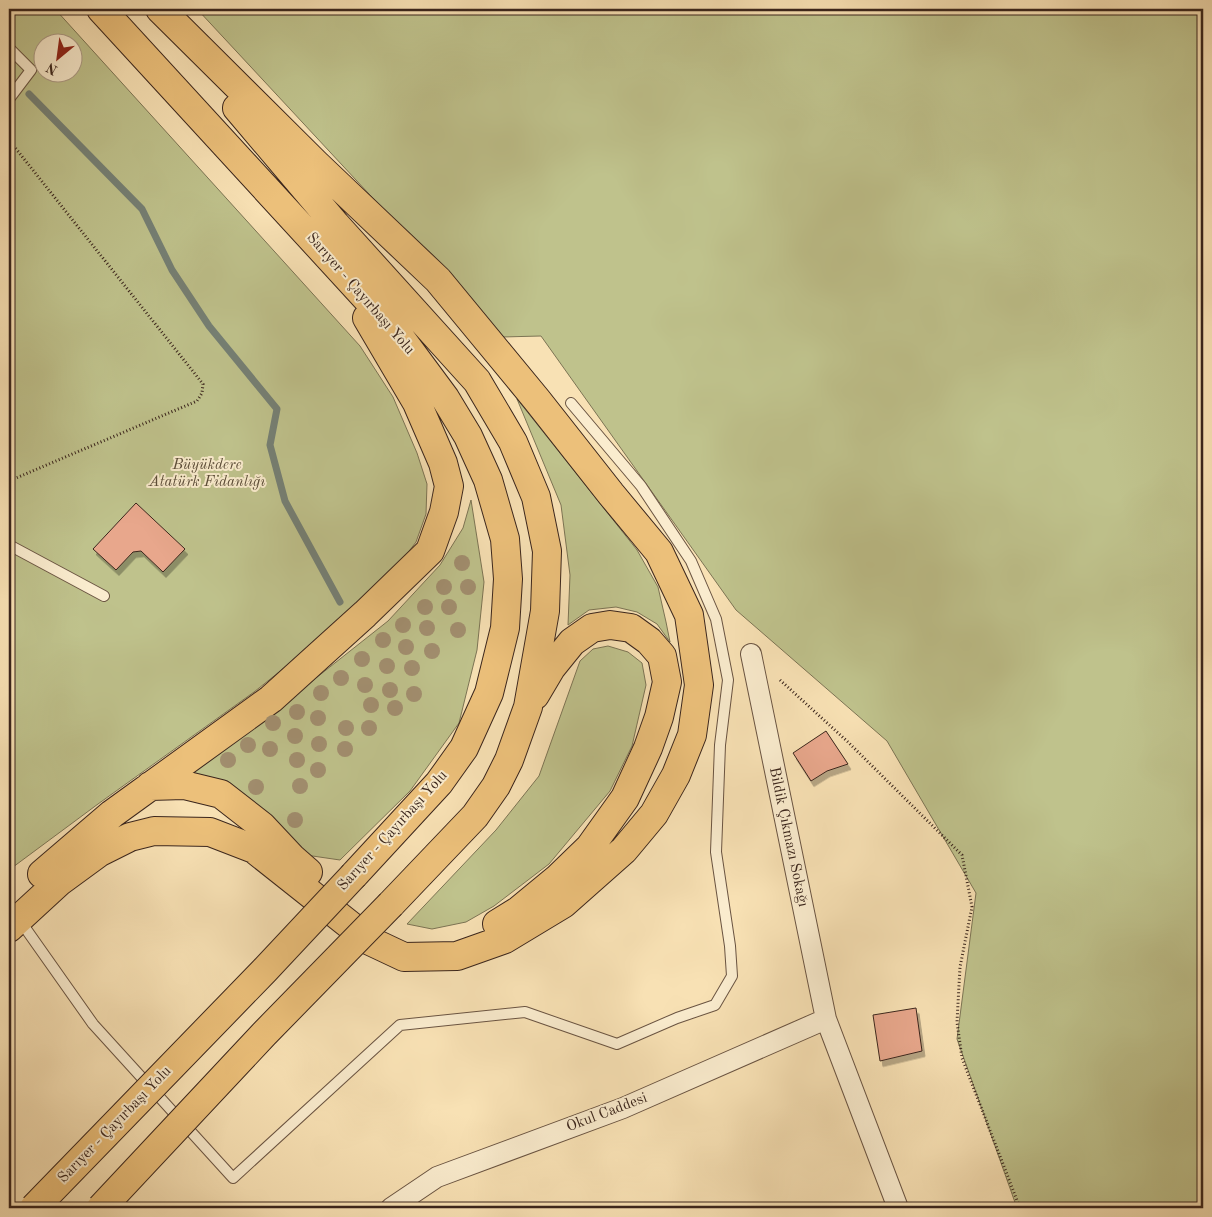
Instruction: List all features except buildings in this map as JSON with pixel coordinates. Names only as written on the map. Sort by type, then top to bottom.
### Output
[{"type":"main road","name":"Sarıyer - Çayırbaşı Yolu","points":[[34,1208],[250,985],[439,783],[464,748],[489,693],[505,628],[508,579],[505,539],[488,480],[468,436],[445,398],[392,326],[101,9]]},
{"type":"main road","name":"Sarıyer - Çayırbaşı Yolu","points":[[102,1208],[264,1034],[475,816],[496,786],[509,760],[528,707],[545,611],[546,551],[536,497],[513,442],[477,381],[336,225],[152,9]]},
{"type":"main road","points":[[11,913],[59,882],[100,852],[130,837],[154,831],[210,832],[254,849],[370,941],[404,957],[457,956],[505,939],[563,904],[624,850],[654,814],[676,775],[692,734],[699,685],[689,615],[659,552],[438,280],[316,164],[160,9]]},
{"type":"main road","points":[[11,913],[112,814],[271,700],[365,614],[430,551],[444,512],[449,486],[443,463],[417,403],[339,268]]},
{"type":"main road","points":[[150,786],[184,785],[221,794],[262,826],[292,858],[356,916],[364,921],[406,941],[429,943],[463,938],[489,930],[518,911],[558,878],[590,847],[626,798],[648,748],[659,717],[667,682],[662,656],[649,641],[630,628],[610,625],[592,628],[572,642],[551,668],[528,707]]},
{"type":"street","name":"Bildik Çıkmazı Sokağı","points":[[751,654],[826,1019],[898,1208]]},
{"type":"street","name":"Okul Caddesi","points":[[391,1208],[437,1177],[623,1108],[826,1019]]},
{"type":"lane","points":[[9,48],[31,70],[9,99]]},
{"type":"lane","points":[[11,913],[93,1024],[233,1178],[400,1025],[526,1012],[617,1044],[677,1018],[715,1005],[732,976],[730,946],[716,852],[720,746],[728,680],[716,619],[691,560],[641,486],[571,403]]},
{"type":"lane","points":[[9,544],[104,596]]},
{"type":"path","points":[[9,140],[203,384],[202,393],[197,400],[9,482]]},
{"type":"path","points":[[751,654],[848,742],[962,855],[972,906],[960,967],[957,1022],[962,1058],[1020,1208]]},
{"type":"green space","name":"Büyükdere Atatürk Fidanlığı","points":[[9,9],[55,9],[76,32],[32,32],[32,82],[82,82],[82,39],[360,346],[393,397],[417,453],[427,484],[426,514],[416,542],[397,567],[328,633],[254,692],[9,870]]},
{"type":"green space","points":[[197,9],[1203,9],[1203,1208],[1017,1208],[957,1039],[976,893],[887,741],[736,610],[541,336],[502,337]]},
{"type":"green space","points":[[517,399],[637,550],[658,587],[670,642],[657,624],[637,612],[616,607],[589,610],[568,625],[570,575],[561,505]]},
{"type":"green space","points":[[471,500],[484,582],[477,650],[459,723],[410,791],[340,860],[292,853],[183,773],[302,689],[388,621],[440,565],[463,528]]},
{"type":"green space","points":[[608,646],[628,652],[642,663],[646,685],[632,746],[610,791],[549,864],[494,906],[466,922],[432,929],[407,924],[496,830],[539,776],[580,661],[593,649]]},
{"type":"waterway","points":[[29,94],[142,209],[172,270],[209,326],[277,409],[270,445],[285,501],[340,602]]}]
